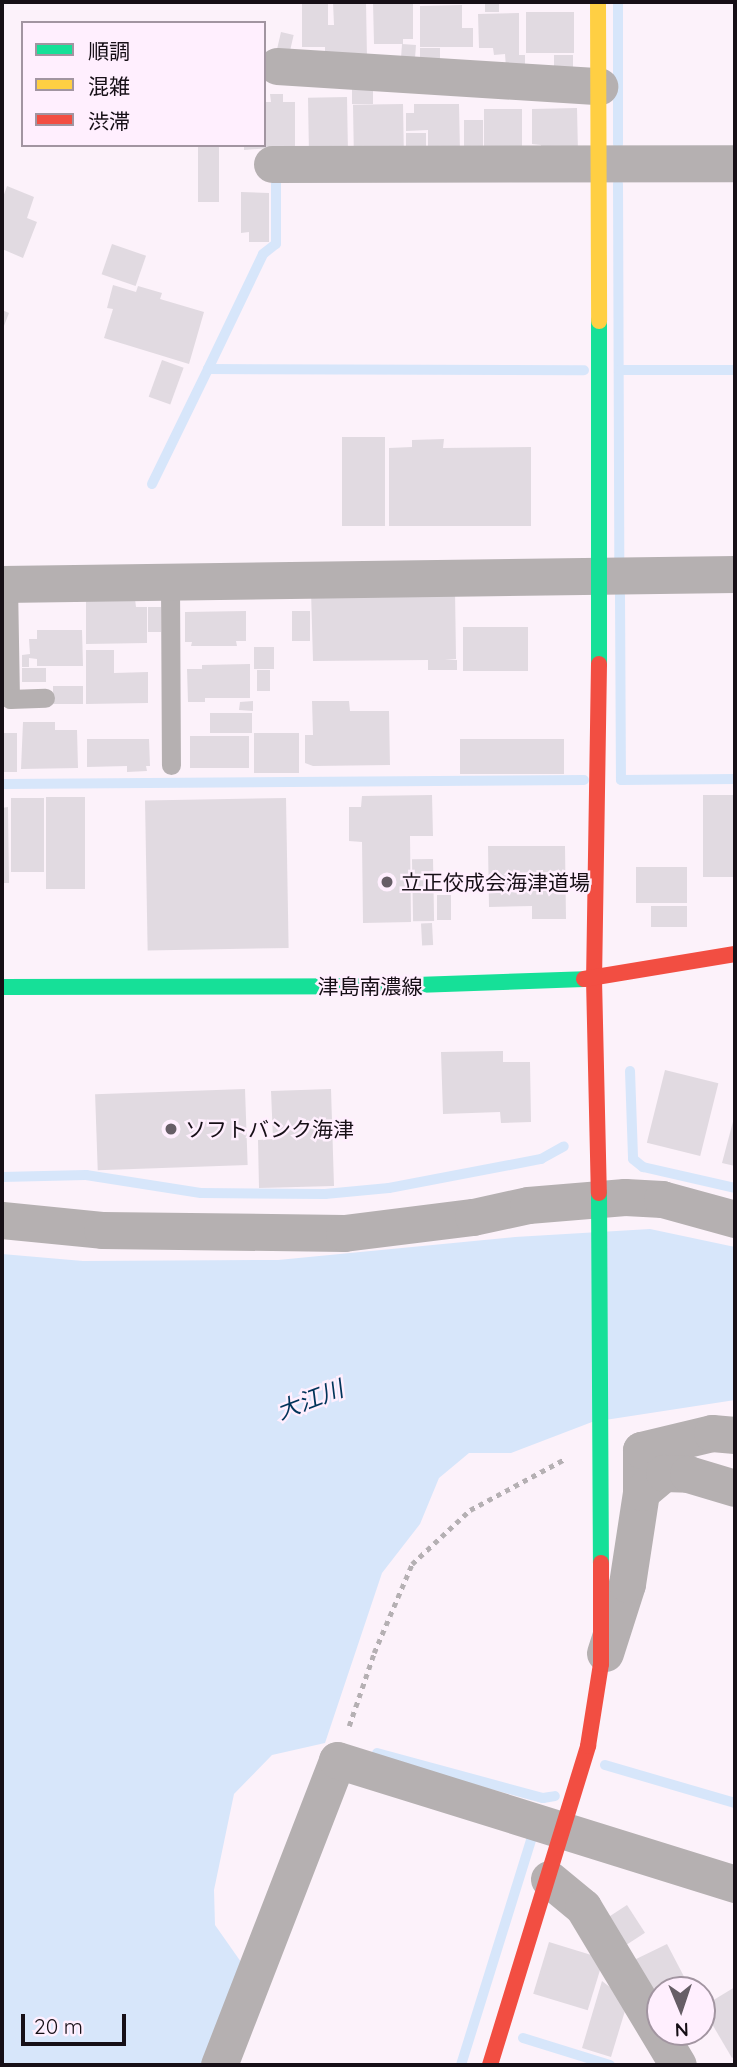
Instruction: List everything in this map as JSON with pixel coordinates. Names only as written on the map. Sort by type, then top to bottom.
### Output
[{"type":"street","points":[[598,2],[600,575],[594,979],[601,1664]]},
{"type":"street","points":[[277,66],[599,86]]},
{"type":"street","points":[[272,164],[735,163]]},
{"type":"street","points":[[5,584],[735,575]]},
{"type":"street","name":"津島南濃線","points":[[2,987],[387,986],[594,979],[735,954]]},
{"type":"street","points":[[2,1220],[102,1230],[344,1233],[662,1199],[735,1219]]},
{"type":"street","points":[[490,2065],[588,1746],[601,1664],[627,1584],[640,1492],[641,1450],[712,1433],[735,1435]]},
{"type":"street","points":[[640,1492],[664,1473],[688,1474],[735,1488]]},
{"type":"street","points":[[219,2065],[337,1760],[735,1884]]},
{"type":"street","points":[[549,1879],[583,1907],[678,2065]]},
{"type":"lane","points":[[170,583],[171,765]]},
{"type":"lane","points":[[5,584],[10,699],[45,698]]},
{"type":"path","points":[[337,1760],[374,1653],[412,1564],[470,1510],[567,1458]]},
{"type":"water","name":"大江川","points":[[650,1229],[735,1247],[735,1400],[592,1422],[511,1453],[469,1453],[439,1478],[420,1524],[382,1573],[325,1743],[272,1755],[234,1794],[214,1890],[215,1925],[241,1962],[201,2065],[2,2065],[2,1254],[83,1261],[278,1260],[515,1237]]},
{"type":"building","points":[[302,2],[328,2],[328,47],[302,47]]},
{"type":"building","points":[[333,2],[366,2],[367,58],[325,59],[325,25],[334,25]]},
{"type":"building","points":[[373,2],[413,2],[413,39],[403,39],[403,44],[374,44]]},
{"type":"building","points":[[485,3],[499,3],[499,12],[485,12]]},
{"type":"building","points":[[462,5],[462,28],[473,28],[473,47],[420,47],[420,6]]},
{"type":"building","points":[[526,12],[574,12],[574,53],[526,53]]},
{"type":"building","points":[[519,13],[519,55],[525,55],[525,67],[506,68],[505,54],[494,55],[493,48],[479,48],[478,14]]},
{"type":"building","points":[[281,32],[294,35],[289,55],[276,52]]},
{"type":"building","points":[[402,44],[416,45],[415,65],[401,64]]},
{"type":"building","points":[[420,48],[440,48],[440,63],[420,63]]},
{"type":"building","points":[[554,55],[573,55],[573,69],[554,69]]},
{"type":"building","points":[[352,85],[373,85],[373,104],[352,104]]},
{"type":"building","points":[[270,94],[283,94],[283,102],[295,102],[295,146],[244,150],[244,147],[266,147],[266,102],[271,102]]},
{"type":"building","points":[[347,97],[348,150],[309,151],[308,98]]},
{"type":"building","points":[[403,104],[404,152],[354,153],[353,105]]},
{"type":"building","points":[[414,104],[459,104],[460,153],[428,153],[428,130],[406,131],[406,113],[414,113]]},
{"type":"building","points":[[577,108],[578,153],[541,153],[541,145],[532,144],[532,109]]},
{"type":"building","points":[[484,109],[522,109],[522,154],[484,154]]},
{"type":"building","points":[[464,120],[483,120],[483,154],[464,154]]},
{"type":"building","points":[[406,133],[426,133],[426,153],[406,153]]},
{"type":"building","points":[[198,147],[219,147],[219,202],[198,202]]},
{"type":"building","points":[[7,186],[34,197],[27,218],[37,222],[23,258],[2,249],[2,200]]},
{"type":"building","points":[[241,192],[269,193],[269,242],[249,242],[249,232],[241,233]]},
{"type":"building","points":[[112,244],[146,256],[136,286],[102,274]]},
{"type":"building","points":[[113,285],[136,292],[138,286],[162,293],[160,299],[204,312],[189,364],[104,338],[113,309],[107,308]]},
{"type":"building","points":[[2,310],[9,313],[2,331]]},
{"type":"building","points":[[162,360],[184,368],[170,405],[149,397]]},
{"type":"building","points":[[342,437],[385,437],[385,526],[342,526]]},
{"type":"building","points":[[444,439],[443,448],[531,447],[531,526],[389,526],[389,448],[412,447],[412,440]]},
{"type":"building","points":[[455,590],[456,659],[445,660],[457,660],[457,670],[428,670],[428,660],[313,661],[311,591]]},
{"type":"building","points":[[86,598],[135,599],[136,607],[147,607],[147,643],[86,644]]},
{"type":"building","points":[[148,607],[161,607],[161,632],[148,632]]},
{"type":"building","points":[[246,611],[246,641],[236,641],[237,646],[191,646],[192,642],[185,642],[185,612]]},
{"type":"building","points":[[292,611],[310,611],[310,641],[292,641]]},
{"type":"building","points":[[463,627],[528,627],[528,671],[463,671]]},
{"type":"building","points":[[37,630],[82,630],[83,666],[37,666],[37,659],[29,658],[29,667],[22,667],[22,655],[30,654],[29,639],[37,639]]},
{"type":"building","points":[[254,647],[274,647],[274,669],[254,669]]},
{"type":"building","points":[[86,650],[114,650],[114,673],[148,672],[148,703],[86,704]]},
{"type":"building","points":[[250,664],[250,698],[205,698],[205,702],[188,702],[187,669],[202,669],[202,665]]},
{"type":"building","points":[[22,668],[46,668],[46,682],[22,682]]},
{"type":"building","points":[[257,670],[270,670],[270,691],[257,691]]},
{"type":"building","points":[[53,686],[83,686],[83,704],[53,704]]},
{"type":"building","points":[[253,701],[253,711],[239,710],[240,702]]},
{"type":"building","points":[[312,701],[349,701],[350,711],[389,711],[390,765],[313,766],[305,763],[305,735],[313,735]]},
{"type":"building","points":[[210,713],[252,713],[252,733],[210,733]]},
{"type":"building","points":[[23,722],[55,722],[55,730],[77,730],[78,768],[21,769]]},
{"type":"building","points":[[2,733],[17,733],[17,772],[2,772]]},
{"type":"building","points":[[254,733],[299,733],[299,773],[254,773]]},
{"type":"building","points":[[190,736],[249,736],[249,768],[190,768]]},
{"type":"building","points":[[87,739],[149,739],[150,766],[146,766],[147,771],[127,772],[127,766],[87,767]]},
{"type":"building","points":[[460,739],[564,739],[564,774],[460,774]]},
{"type":"building","name":"立正佼成会海津道場","points":[[432,795],[433,836],[410,836],[411,922],[363,923],[362,842],[349,841],[349,807],[361,807],[362,796]]},
{"type":"building","points":[[703,795],[735,795],[735,877],[703,877]]},
{"type":"building","points":[[46,797],[85,797],[85,889],[46,889]]},
{"type":"building","points":[[11,798],[44,798],[44,872],[11,872]]},
{"type":"building","points":[[286,798],[289,948],[148,950],[145,800]]},
{"type":"building","points":[[8,807],[9,883],[2,883],[2,808]]},
{"type":"building","points":[[488,846],[565,846],[566,919],[532,919],[532,906],[489,907]]},
{"type":"building","points":[[412,859],[433,859],[434,921],[413,921]]},
{"type":"building","points":[[636,867],[687,867],[687,903],[636,903]]},
{"type":"building","points":[[437,895],[451,895],[451,920],[437,920]]},
{"type":"building","points":[[651,906],[687,906],[687,927],[651,927]]},
{"type":"building","points":[[432,923],[433,945],[422,946],[421,924]]},
{"type":"building","points":[[503,1051],[503,1062],[530,1062],[531,1122],[501,1123],[500,1112],[443,1114],[441,1052]]},
{"type":"building","points":[[665,1070],[718,1083],[700,1156],[647,1143]]},
{"type":"building","name":"ソフトバンク海津","points":[[245,1089],[248,1165],[98,1170],[95,1094]]},
{"type":"building","points":[[331,1089],[334,1186],[259,1188],[258,1140],[273,1139],[271,1091]]},
{"type":"building","points":[[735,1114],[735,1166],[722,1163]]},
{"type":"building","points":[[627,1905],[645,1933],[622,1947],[604,1920]]},
{"type":"building","points":[[549,1942],[604,1959],[588,2010],[533,1994]]},
{"type":"building","points":[[667,1944],[684,1976],[646,1976],[646,1984],[632,1961]]},
{"type":"building","points":[[602,1981],[628,2001],[611,2057],[582,2048]]},
{"type":"building","points":[[735,1987],[735,2056],[732,2058],[716,2031],[716,1999]]},
{"type":"waterway","points":[[618,2],[618,144]]},
{"type":"waterway","points":[[208,369],[263,254],[276,244],[276,178]]},
{"type":"waterway","points":[[618,184],[619,560]]},
{"type":"waterway","points":[[152,484],[208,369],[584,370]]},
{"type":"waterway","points":[[619,370],[735,370]]},
{"type":"waterway","points":[[620,595],[621,780],[735,779]]},
{"type":"waterway","points":[[2,784],[584,780]]},
{"type":"waterway","points":[[630,1071],[633,1159],[643,1167],[735,1188]]},
{"type":"waterway","points":[[2,1177],[86,1175],[201,1193],[325,1194],[389,1188],[541,1159],[564,1146]]},
{"type":"waterway","points":[[377,1753],[543,1798],[555,1796]]},
{"type":"waterway","points":[[605,1765],[735,1803]]},
{"type":"waterway","points":[[461,2065],[534,1831]]},
{"type":"waterway","points":[[523,2038],[610,2065]]},
{"type":"traffic: fast","points":[[599,321],[599,664]]},
{"type":"traffic: fast","points":[[2,987],[387,986],[584,979]]},
{"type":"traffic: fast","points":[[599,1193],[601,1563]]},
{"type":"traffic: slow","points":[[598,2],[599,321]]},
{"type":"traffic: jam","points":[[599,664],[594,979],[599,1193]]},
{"type":"traffic: jam","points":[[584,979],[735,954]]},
{"type":"traffic: jam","points":[[490,2065],[588,1746],[601,1664],[601,1563]]},
{"type":"place","name":"立正佼成会海津道場","points":[[387,882]]},
{"type":"place","name":"ソフトバンク海津","points":[[171,1129]]}]
